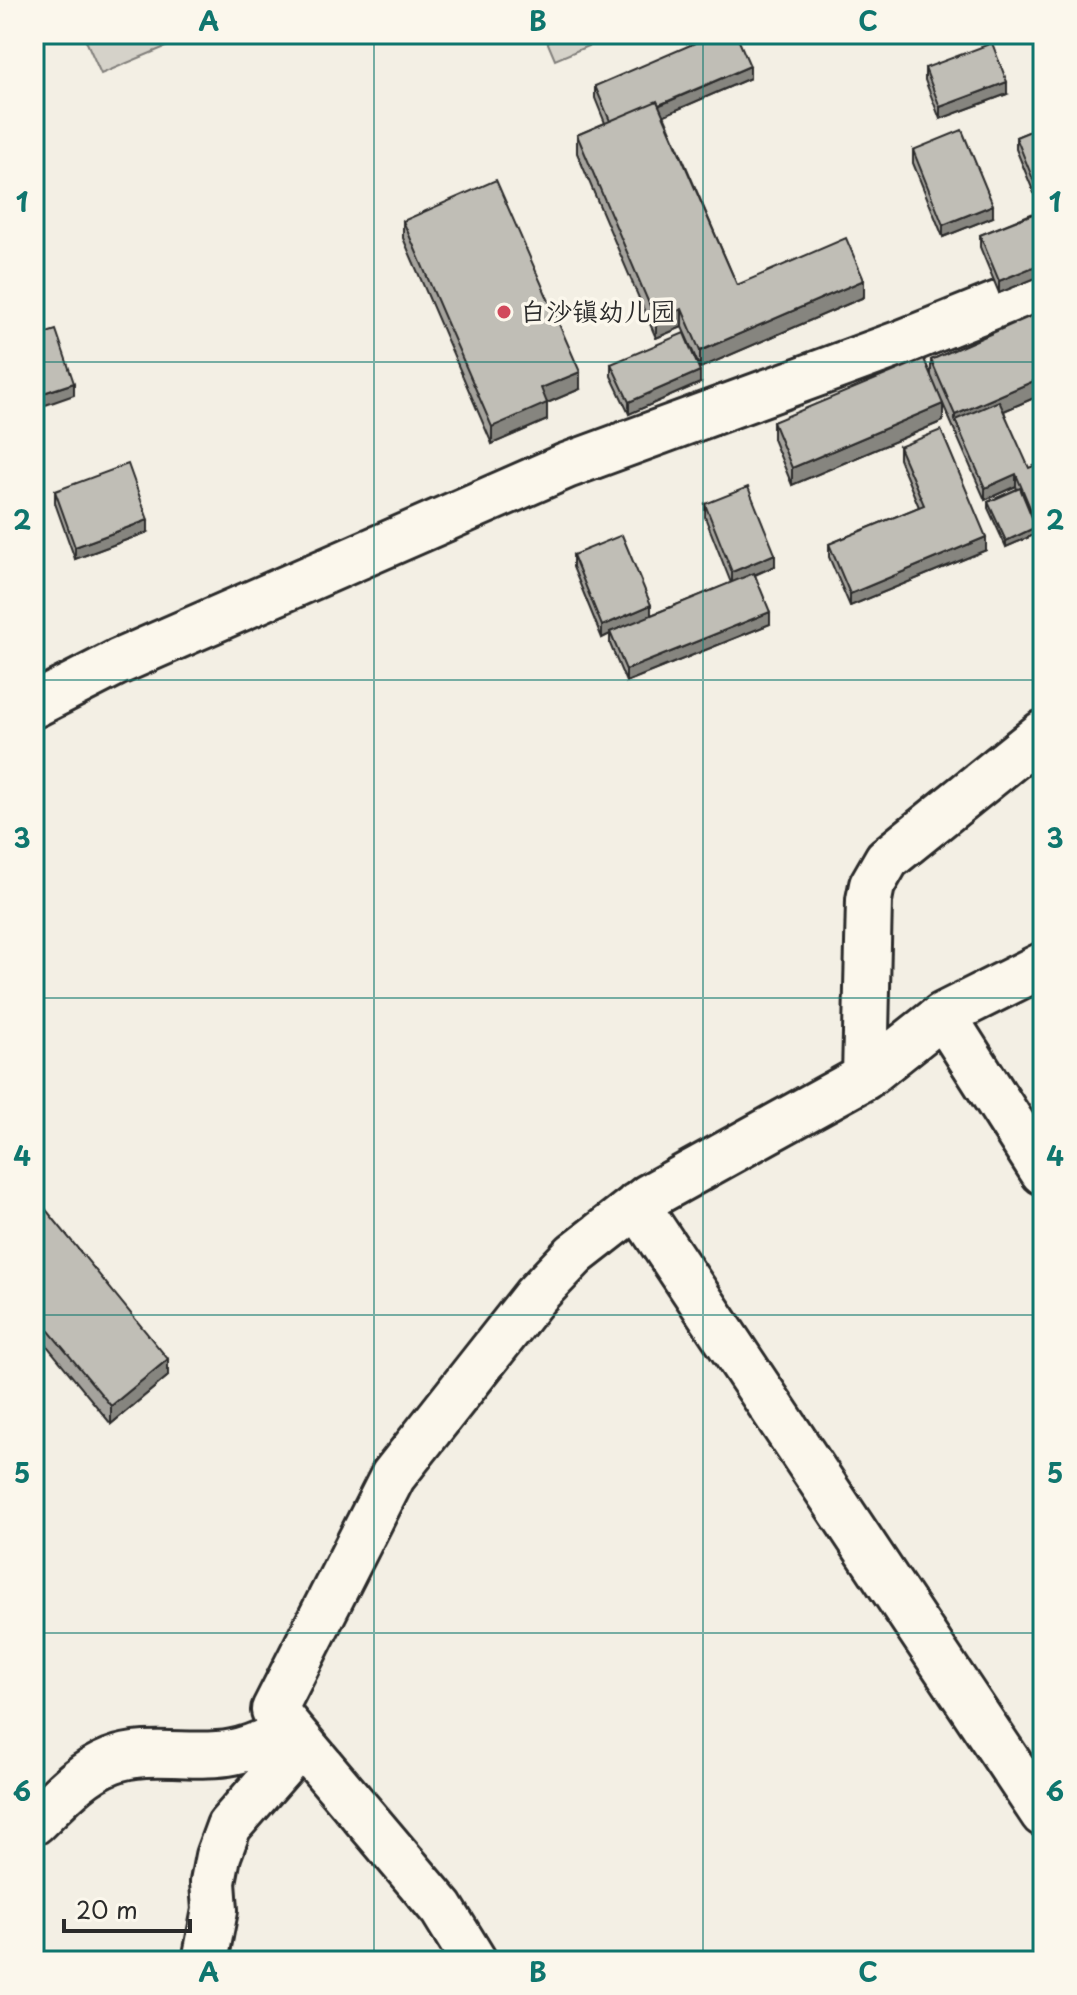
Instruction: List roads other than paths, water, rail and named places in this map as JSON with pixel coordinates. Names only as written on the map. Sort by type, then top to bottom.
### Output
[{"type":"street","points":[[34,705],[118,662],[566,466],[901,343],[1043,286]]},
{"type":"street","points":[[865,1077],[869,900],[878,871],[887,859],[1043,733]]},
{"type":"street","points":[[474,1961],[442,1909],[274,1710],[393,1476],[535,1296],[575,1254],[637,1205],[865,1077],[943,1015],[1043,965]]},
{"type":"street","points":[[943,1015],[1043,1172]]},
{"type":"street","points":[[637,1205],[1043,1814]]},
{"type":"street","points":[[34,1822],[78,1780],[109,1762],[130,1755],[232,1753],[296,1736]]},
{"type":"street","points":[[205,1961],[215,1910],[213,1882],[229,1826],[296,1736]]},
{"type":"place","name":"白沙镇幼儿园","points":[[504,312]]}]
